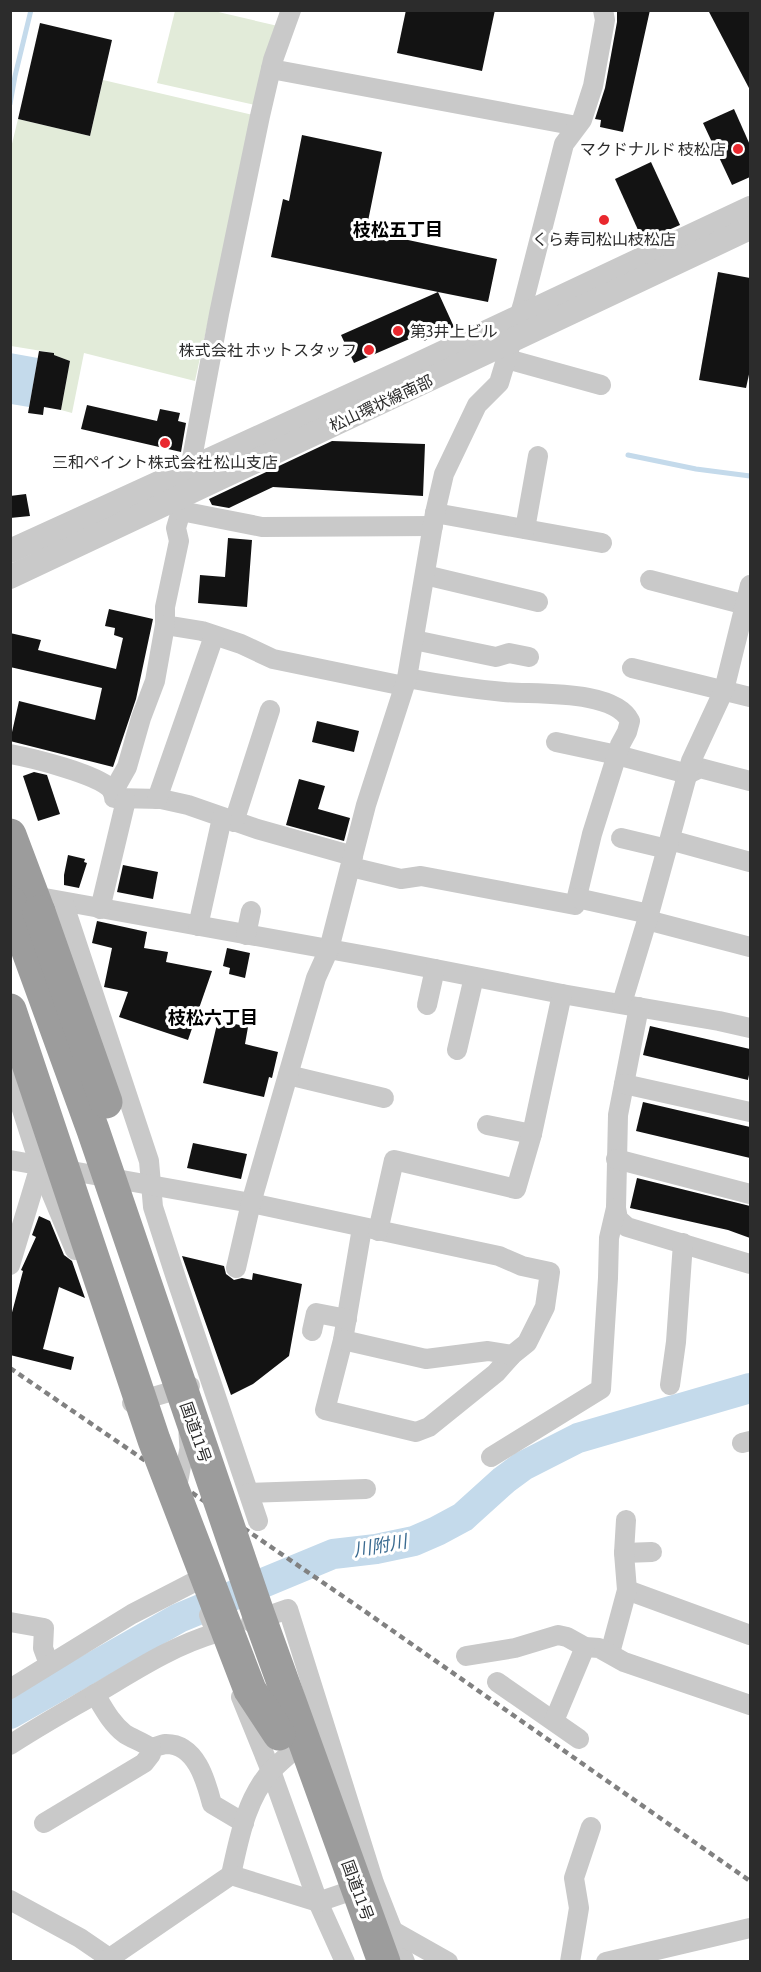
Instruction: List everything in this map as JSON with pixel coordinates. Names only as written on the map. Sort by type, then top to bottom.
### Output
[{"type":"highway","points":[[13,848],[123,1152],[248,1547],[294,1678],[301,1729]]},
{"type":"highway","name":"国道11号","points":[[10,965],[72,1136],[301,1729],[384,1962]]},
{"type":"highway","points":[[10,1010],[154,1440],[250,1690],[301,1729]]},
{"type":"highway","name":"国道11号","points":[[301,1729],[360,1962]]},
{"type":"street","points":[[190,469],[219,314],[271,69],[291,10]]},
{"type":"street","points":[[236,1268],[251,1203],[316,978],[329,950],[366,805],[406,682],[444,474],[477,405],[499,383],[520,316],[564,144],[582,120],[593,86],[605,20],[603,10]]},
{"type":"street","points":[[271,69],[577,126]]},
{"type":"street","name":"松山環状線南部","points":[[10,550],[190,469],[750,208]]},
{"type":"street","name":"松山環状線南部","points":[[10,578],[178,505],[510,350],[750,228]]},
{"type":"street","points":[[510,350],[601,385]]},
{"type":"street","points":[[525,529],[538,456]]},
{"type":"street","points":[[100,909],[119,795],[118,783],[127,767],[141,718],[155,681],[165,625],[165,607],[179,541],[178,505],[262,527],[434,520],[525,529],[602,543]]},
{"type":"street","points":[[425,575],[525,604]]},
{"type":"street","points":[[650,580],[747,612]]},
{"type":"street","points":[[750,585],[747,612],[724,690],[691,761],[648,917],[631,1005],[624,1084],[618,1115],[616,1160],[616,1208],[618,1219],[627,1227],[750,1264]]},
{"type":"street","points":[[10,754],[51,763],[99,781],[119,795],[188,805],[401,879],[421,876],[575,905],[592,834],[617,754],[630,721],[627,714],[617,706],[566,693],[505,692],[406,682],[273,659],[241,644],[202,631],[165,625]]},
{"type":"street","points":[[157,800],[214,636]]},
{"type":"street","points":[[414,640],[496,657],[509,653],[529,657]]},
{"type":"street","points":[[632,668],[750,698]]},
{"type":"street","points":[[198,926],[228,820],[270,710]]},
{"type":"street","points":[[556,742],[574,754],[617,754],[688,774],[700,768],[750,781]]},
{"type":"street","points":[[621,837],[750,862]]},
{"type":"street","points":[[578,898],[750,947]]},
{"type":"street","points":[[31,901],[100,909],[246,934],[750,1028]]},
{"type":"street","points":[[31,901],[149,1161],[153,1207],[258,1521]]},
{"type":"street","points":[[246,934],[251,911]]},
{"type":"street","points":[[427,1005],[435,969]]},
{"type":"street","points":[[457,1050],[474,977]]},
{"type":"street","points":[[10,1160],[251,1203],[370,1230],[499,1256],[522,1266],[550,1272],[544,1307],[527,1343],[512,1354],[496,1373],[429,1426],[416,1432],[325,1410],[370,1230],[394,1160],[516,1190],[532,1134],[562,994]]},
{"type":"street","points":[[10,1072],[40,1166],[98,1306],[147,1447]]},
{"type":"street","points":[[288,1075],[380,1092]]},
{"type":"street","points":[[624,1084],[750,1112]]},
{"type":"street","points":[[487,1125],[532,1134]]},
{"type":"street","points":[[616,1160],[750,1194]]},
{"type":"street","points":[[10,1265],[40,1166]]},
{"type":"street","points":[[491,1457],[601,1389],[609,1278],[609,1238],[616,1208]]},
{"type":"street","points":[[670,1385],[676,1342],[683,1244]]},
{"type":"street","points":[[312,1331],[316,1312],[346,1319]]},
{"type":"street","points":[[343,1340],[426,1359],[488,1351],[512,1354]]},
{"type":"street","points":[[132,1403],[211,1379]]},
{"type":"street","points":[[177,1390],[185,1418],[187,1448],[177,1504],[182,1549]]},
{"type":"street","points":[[158,1487],[271,1772],[318,1902],[345,1962]]},
{"type":"street","points":[[249,1493],[366,1489]]},
{"type":"street","points":[[610,1653],[627,1590],[624,1553],[626,1520]]},
{"type":"street","points":[[624,1553],[652,1552]]},
{"type":"street","points":[[10,1689],[132,1614],[197,1583]]},
{"type":"street","points":[[627,1590],[750,1635]]},
{"type":"street","points":[[10,1745],[45,1722],[214,1627],[288,1609],[301,1729],[374,1883],[405,1962]]},
{"type":"street","points":[[10,1623],[44,1628],[43,1648],[50,1664]]},
{"type":"street","points":[[475,1650],[515,1648],[558,1626],[567,1637],[585,1647],[599,1648],[624,1662],[750,1705]]},
{"type":"street","points":[[554,1721],[585,1647]]},
{"type":"street","points":[[497,1682],[579,1738]]},
{"type":"street","points":[[95,1694],[112,1722],[127,1735],[151,1748],[166,1744],[187,1751],[204,1775],[212,1804],[244,1823]]},
{"type":"street","points":[[10,1900],[80,1938],[109,1960],[231,1875],[244,1823],[256,1793],[301,1729]]},
{"type":"street","points":[[44,1823],[144,1763],[151,1754],[151,1748]]},
{"type":"street","points":[[570,1962],[579,1908],[574,1878],[591,1827]]},
{"type":"street","points":[[231,1875],[318,1902],[374,1883]]},
{"type":"street","points":[[606,1962],[750,1928]]},
{"type":"street","points":[[393,1930],[448,1962]]},
{"type":"green space","points":[[175,11],[214,11],[278,26],[255,105],[157,83]]},
{"type":"green space","points":[[103,80],[253,115],[195,381],[84,353],[72,413],[61,410],[70,361],[54,353],[11,346],[10,152],[18,119],[90,136]]},
{"type":"water","points":[[10,353],[38,358],[29,407],[11,404]]},
{"type":"building","points":[[406,10],[495,10],[482,71],[397,53]]},
{"type":"building","points":[[617,10],[650,10],[623,132],[600,127],[601,120],[595,119],[605,88],[617,22]]},
{"type":"building","points":[[708,10],[750,10],[750,90]]},
{"type":"building","points":[[40,23],[112,40],[90,136],[18,119]]},
{"type":"building","points":[[734,109],[750,145],[750,177],[732,185],[703,123]]},
{"type":"building","points":[[302,135],[382,152],[366,231],[497,259],[488,302],[271,257],[283,199],[289,201]]},
{"type":"building","points":[[651,162],[680,225],[643,241],[615,179]]},
{"type":"building","points":[[718,272],[750,278],[750,370],[746,388],[699,380]]},
{"type":"building","name":"第3井上ビル","points":[[438,292],[454,327],[424,341],[421,334],[354,363],[341,335]]},
{"type":"building","points":[[39,351],[54,353],[70,361],[61,410],[44,407],[43,415],[28,413]]},
{"type":"building","points":[[87,405],[157,421],[160,409],[180,413],[178,421],[186,423],[181,452],[81,429]]},
{"type":"building","points":[[332,441],[425,444],[423,496],[273,487],[229,508],[212,505],[209,499]]},
{"type":"building","points":[[26,494],[30,516],[10,518],[10,496]]},
{"type":"building","points":[[228,538],[252,540],[247,607],[198,603],[200,575],[225,577]]},
{"type":"building","points":[[109,609],[153,619],[136,699],[113,767],[10,741],[19,701],[95,720],[102,688],[10,667],[10,633],[41,640],[38,650],[116,669],[123,638],[114,635],[115,628],[105,626]]},
{"type":"building","points":[[317,721],[359,731],[354,752],[312,742]]},
{"type":"building","points":[[34,772],[47,775],[60,814],[38,821],[23,776]]},
{"type":"building","points":[[299,779],[325,786],[318,809],[350,818],[344,841],[286,825]]},
{"type":"building","points":[[68,855],[85,859],[84,862],[87,863],[79,888],[64,885]]},
{"type":"building","points":[[123,865],[158,872],[153,899],[117,892]]},
{"type":"building","points":[[97,921],[147,932],[144,948],[168,952],[166,962],[212,971],[188,1040],[119,1017],[128,992],[104,987],[112,948],[92,943]]},
{"type":"building","points":[[227,948],[250,953],[245,978],[229,974],[230,968],[223,966]]},
{"type":"building","points":[[218,1020],[248,1027],[245,1044],[278,1052],[272,1078],[269,1077],[264,1097],[203,1083]]},
{"type":"building","points":[[650,1026],[750,1049],[748,1080],[643,1055]]},
{"type":"building","points":[[643,1102],[750,1127],[750,1158],[636,1131]]},
{"type":"building","points":[[193,1143],[247,1154],[241,1179],[187,1168]]},
{"type":"building","points":[[637,1178],[750,1206],[750,1238],[728,1230],[630,1208]]},
{"type":"building","points":[[39,1216],[50,1221],[64,1255],[72,1261],[85,1298],[59,1287],[43,1349],[74,1357],[71,1370],[10,1355],[10,1320],[23,1271],[21,1270],[36,1237],[32,1235]]},
{"type":"building","points":[[182,1256],[224,1266],[226,1274],[234,1280],[242,1278],[252,1280],[253,1273],[302,1284],[289,1356],[253,1384],[231,1395]]},
{"type":"waterway","points":[[10,104],[31,10]]},
{"type":"waterway","points":[[628,455],[696,469],[750,476]]},
{"type":"waterway","name":"川附川","points":[[10,1714],[179,1618],[333,1554],[376,1549],[414,1541],[437,1531],[463,1517],[523,1466],[578,1438],[750,1388]]},
{"type":"railway","points":[[10,1368],[363,1610],[750,1881]]},
{"type":"place","name":"マクドナルド 枝松店","points":[[738,149]]},
{"type":"place","name":"くら寿司松山枝松店","points":[[604,220]]},
{"type":"place","name":"第3井上ビル","points":[[398,331]]},
{"type":"place","name":"株式会社 ホットスタッフ","points":[[369,350]]},
{"type":"place","name":"三和ペイント株式会社 松山支店","points":[[165,443]]},
{"type":"district","name":"枝松五丁目","points":[[398,230]]},
{"type":"district","name":"枝松六丁目","points":[[213,1018]]}]
